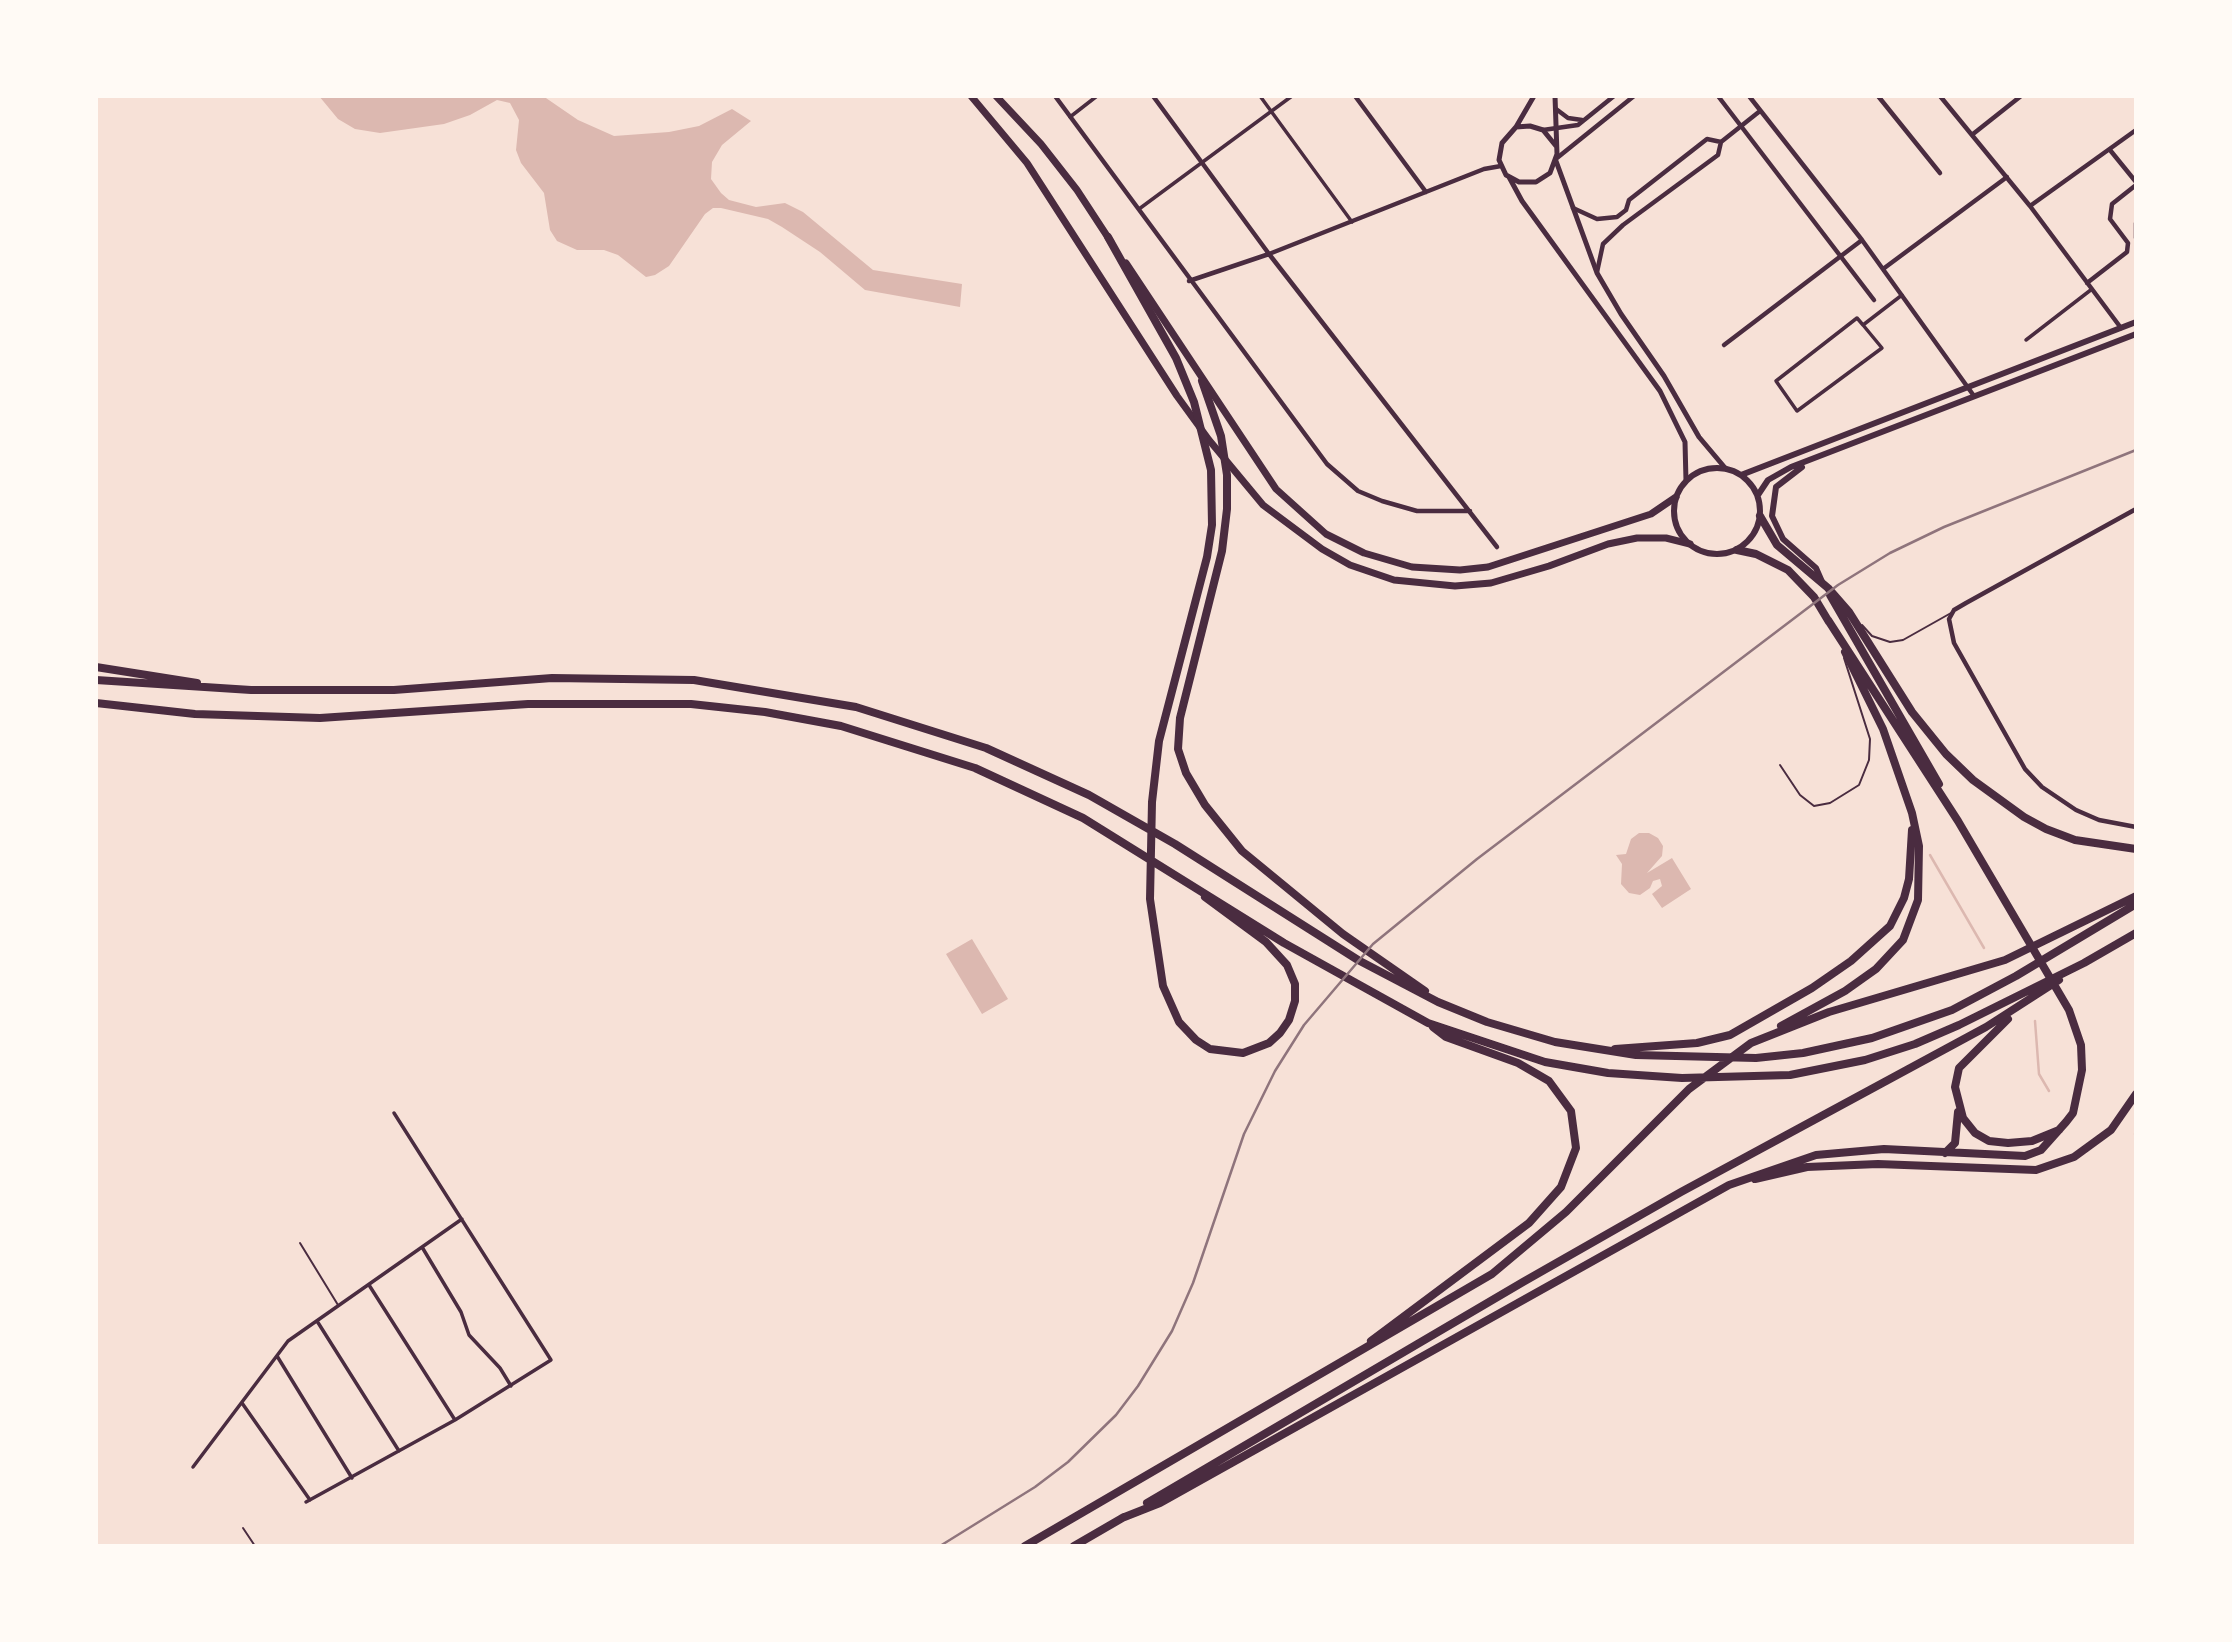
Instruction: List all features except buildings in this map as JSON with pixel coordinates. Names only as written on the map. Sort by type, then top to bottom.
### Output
[{"type":"highway","points":[[971,96],[1027,163],[1177,396],[1243,484],[1287,526],[1322,549],[1370,573],[1423,585],[1491,583],[1549,566],[1608,544],[1637,538],[1666,538],[1689,544]]},
{"type":"highway","points":[[996,96],[1055,162],[1155,304],[1261,470],[1286,500],[1326,534],[1394,564],[1446,570],[1488,567],[1651,514],[1676,497]]},
{"type":"highway","points":[[1108,237],[1176,358],[1194,402],[1210,470],[1212,525],[1207,557],[1159,741],[1152,802],[1150,900],[1163,986],[1179,1022],[1196,1040],[1226,1054],[1256,1049],[1269,1043],[1289,1020],[1295,1001],[1295,984],[1287,965],[1266,942],[1184,879]]},
{"type":"highway","points":[[1202,381],[1221,436],[1227,475],[1227,509],[1222,551],[1180,718],[1178,749],[1186,773],[1205,805],[1242,851],[1343,934],[1438,1002]]},
{"type":"highway","points":[[1760,516],[1777,545],[1849,612],[1912,712],[1946,754],[1973,780],[2024,817],[2046,829],[2075,840],[2136,849]]},
{"type":"highway","points":[[1122,1518],[1160,1503],[1729,1185],[1816,1155],[1884,1149],[2025,1156],[2041,1150],[2073,1112],[2082,1070],[2081,1045],[2069,1010],[2024,931],[1958,821],[1814,597],[1788,570],[1756,554],[1737,550]]},
{"type":"highway","points":[[1824,586],[1924,754],[1958,821]]},
{"type":"highway","points":[[1024,1546],[1492,1274],[1566,1212],[1689,1089],[1751,1043],[1845,991],[1876,969],[1903,940],[1918,900],[1919,846],[1912,813],[1883,729],[1828,620]]},
{"type":"highway","points":[[96,667],[251,690]]},
{"type":"highway","points":[[96,680],[251,690],[394,690],[552,678],[694,680],[856,707],[986,748],[1089,795],[1175,844],[1358,960],[1438,1002],[1487,1022],[1593,1050],[1636,1055],[1756,1058],[1803,1053],[1872,1038],[1952,1010],[2039,963],[2136,904]]},
{"type":"highway","points":[[96,703],[195,714],[320,718],[528,704],[691,704],[765,712],[841,726],[975,768],[1083,818],[1284,943],[1428,1023],[1545,1062],[1608,1073],[1682,1078],[1790,1075],[1891,1052],[1959,1025],[2136,933]]},
{"type":"highway","points":[[1593,1050],[1697,1043],[1730,1035],[1812,988],[1851,961],[1890,926],[1904,898],[1912,857],[1912,813]]},
{"type":"highway","points":[[1751,1043],[1829,1012],[2005,960],[2136,896]]},
{"type":"highway","points":[[1074,1546],[1681,1192],[2020,1007],[2084,962]]},
{"type":"highway","points":[[2020,1007],[1959,1068],[1955,1087],[1958,1103],[1963,1118],[1975,1133],[1989,1141],[2032,1141],[2059,1129]]},
{"type":"highway","points":[[1357,1353],[1501,1246],[1535,1217],[1561,1187],[1576,1148],[1571,1111],[1549,1081],[1518,1063],[1446,1037],[1428,1023]]},
{"type":"highway","points":[[1729,1185],[1807,1167],[1878,1164],[2036,1170],[2074,1157],[2111,1130],[2136,1094]]},
{"type":"highway","points":[[1945,1153],[1955,1143],[1959,1126],[1958,1103]]},
{"type":"main road","points":[[1741,475],[2136,322]]},
{"type":"main road","points":[[1758,495],[1776,475],[2136,334]]},
{"type":"main road","points":[[1824,586],[1816,568],[1778,532],[1771,507],[1776,487],[1781,480],[1832,452]]},
{"type":"main road","points":[[1708,469],[1726,469],[1741,475],[1758,495],[1760,516],[1753,536],[1737,550],[1714,554],[1689,544],[1677,527],[1676,497],[1686,481],[1708,469]]},
{"type":"street","points":[[1055,96],[1189,281],[1227,327],[1327,464],[1358,491],[1417,511],[1469,511]]},
{"type":"street","points":[[1070,117],[1097,96]]},
{"type":"street","points":[[1153,96],[1269,254],[1497,547]]},
{"type":"street","points":[[1259,96],[1352,222]]},
{"type":"street","points":[[1138,209],[1292,96]]},
{"type":"street","points":[[1355,96],[1426,192]]},
{"type":"street","points":[[1534,96],[1516,127],[1502,143],[1501,166],[1522,201],[1660,391],[1685,442],[1686,481]]},
{"type":"street","points":[[1555,96],[1557,159],[1597,273],[1621,314],[1664,376],[1699,437],[1726,469]]},
{"type":"street","points":[[1516,127],[1530,125],[1543,130],[1556,130],[1578,125],[1614,96]]},
{"type":"street","points":[[1509,177],[1525,183],[1536,182],[1550,173],[1557,159],[1633,96]]},
{"type":"street","points":[[1718,96],[1874,300]]},
{"type":"street","points":[[1749,96],[1862,240],[1971,388],[1974,396]]},
{"type":"street","points":[[1878,96],[1940,173]]},
{"type":"street","points":[[1973,134],[2021,96]]},
{"type":"street","points":[[1945,97],[2121,328]]},
{"type":"street","points":[[1556,108],[1568,118],[1583,120]]},
{"type":"street","points":[[1597,273],[1603,244],[1718,155],[1721,142],[1760,111]]},
{"type":"street","points":[[1543,130],[1556,146]]},
{"type":"street","points":[[2030,206],[2136,130]]},
{"type":"street","points":[[1573,208],[1597,219],[1606,220],[1626,210],[1629,200],[1707,139],[1721,142]]},
{"type":"street","points":[[2087,283],[2127,252],[2128,243],[2110,219],[2112,204],[2136,184],[2110,150]]},
{"type":"street","points":[[1189,281],[1269,254],[1484,169],[1501,166]]},
{"type":"street","points":[[1883,269],[2007,177]]},
{"type":"street","points":[[1626,210],[1629,215],[1636,216]]},
{"type":"street","points":[[2136,223],[2136,238]]},
{"type":"street","points":[[1724,345],[1862,240]]},
{"type":"street","points":[[2025,340],[2092,289]]},
{"type":"street","points":[[1863,325],[1902,295]]},
{"type":"street","points":[[1857,318],[1863,325],[1882,348],[1797,411],[1776,381],[1857,318]]},
{"type":"street","points":[[2136,509],[1951,613],[1949,628],[1954,643],[2025,769],[2042,788],[2087,816],[2136,827]]},
{"type":"street","points":[[242,1403],[308,1501],[455,1420],[551,1360],[394,1113]]},
{"type":"street","points":[[193,1467],[288,1341],[462,1219]]},
{"type":"street","points":[[422,1247],[461,1312],[469,1335],[500,1368],[511,1386]]},
{"type":"street","points":[[369,1285],[455,1420]]},
{"type":"street","points":[[317,1321],[399,1451]]},
{"type":"street","points":[[277,1356],[352,1478]]},
{"type":"lane","points":[[1849,612],[1872,636],[1890,642],[1903,640],[1951,613]]},
{"type":"lane","points":[[1780,765],[1808,804],[1821,807],[1859,785],[1866,772],[1870,740],[1849,679],[1843,650]]},
{"type":"lane","points":[[300,1243],[338,1306]]},
{"type":"lane","points":[[243,1528],[255,1546]]},
{"type":"shaded area","points":[[319,96],[543,96],[578,120],[614,136],[669,132],[699,126],[732,109],[751,121],[722,145],[712,162],[711,179],[729,200],[756,207],[785,203],[803,212],[873,270],[962,284],[960,307],[865,290],[820,252],[768,219],[721,208],[713,208],[705,214],[669,266],[646,277],[618,255],[604,250],[577,250],[557,241],[550,230],[544,193],[521,163],[516,150],[519,120],[510,103],[497,100],[470,115],[444,124],[380,133],[355,129],[338,119]]},
{"type":"shaded area","points":[[1639,833],[1649,833],[1658,838],[1663,846],[1662,856],[1647,873],[1672,858],[1691,889],[1662,908],[1652,894],[1662,886],[1660,879],[1653,881],[1650,888],[1640,895],[1629,893],[1621,884],[1622,864],[1616,855],[1626,854],[1631,839]]},
{"type":"shaded area","points":[[972,939],[1008,999],[982,1014],[946,954]]},
{"type":"waterway","points":[[1930,855],[1984,948]]},
{"type":"waterway","points":[[2035,1021],[2039,1074],[2049,1091]]},
{"type":"railway","points":[[940,1546],[1035,1487],[1068,1462],[1116,1415],[1138,1386],[1172,1331],[1193,1283],[1244,1134],[1275,1071],[1304,1025],[1373,944],[1477,859],[1838,585],[1890,553],[1944,527],[2136,450]]}]
